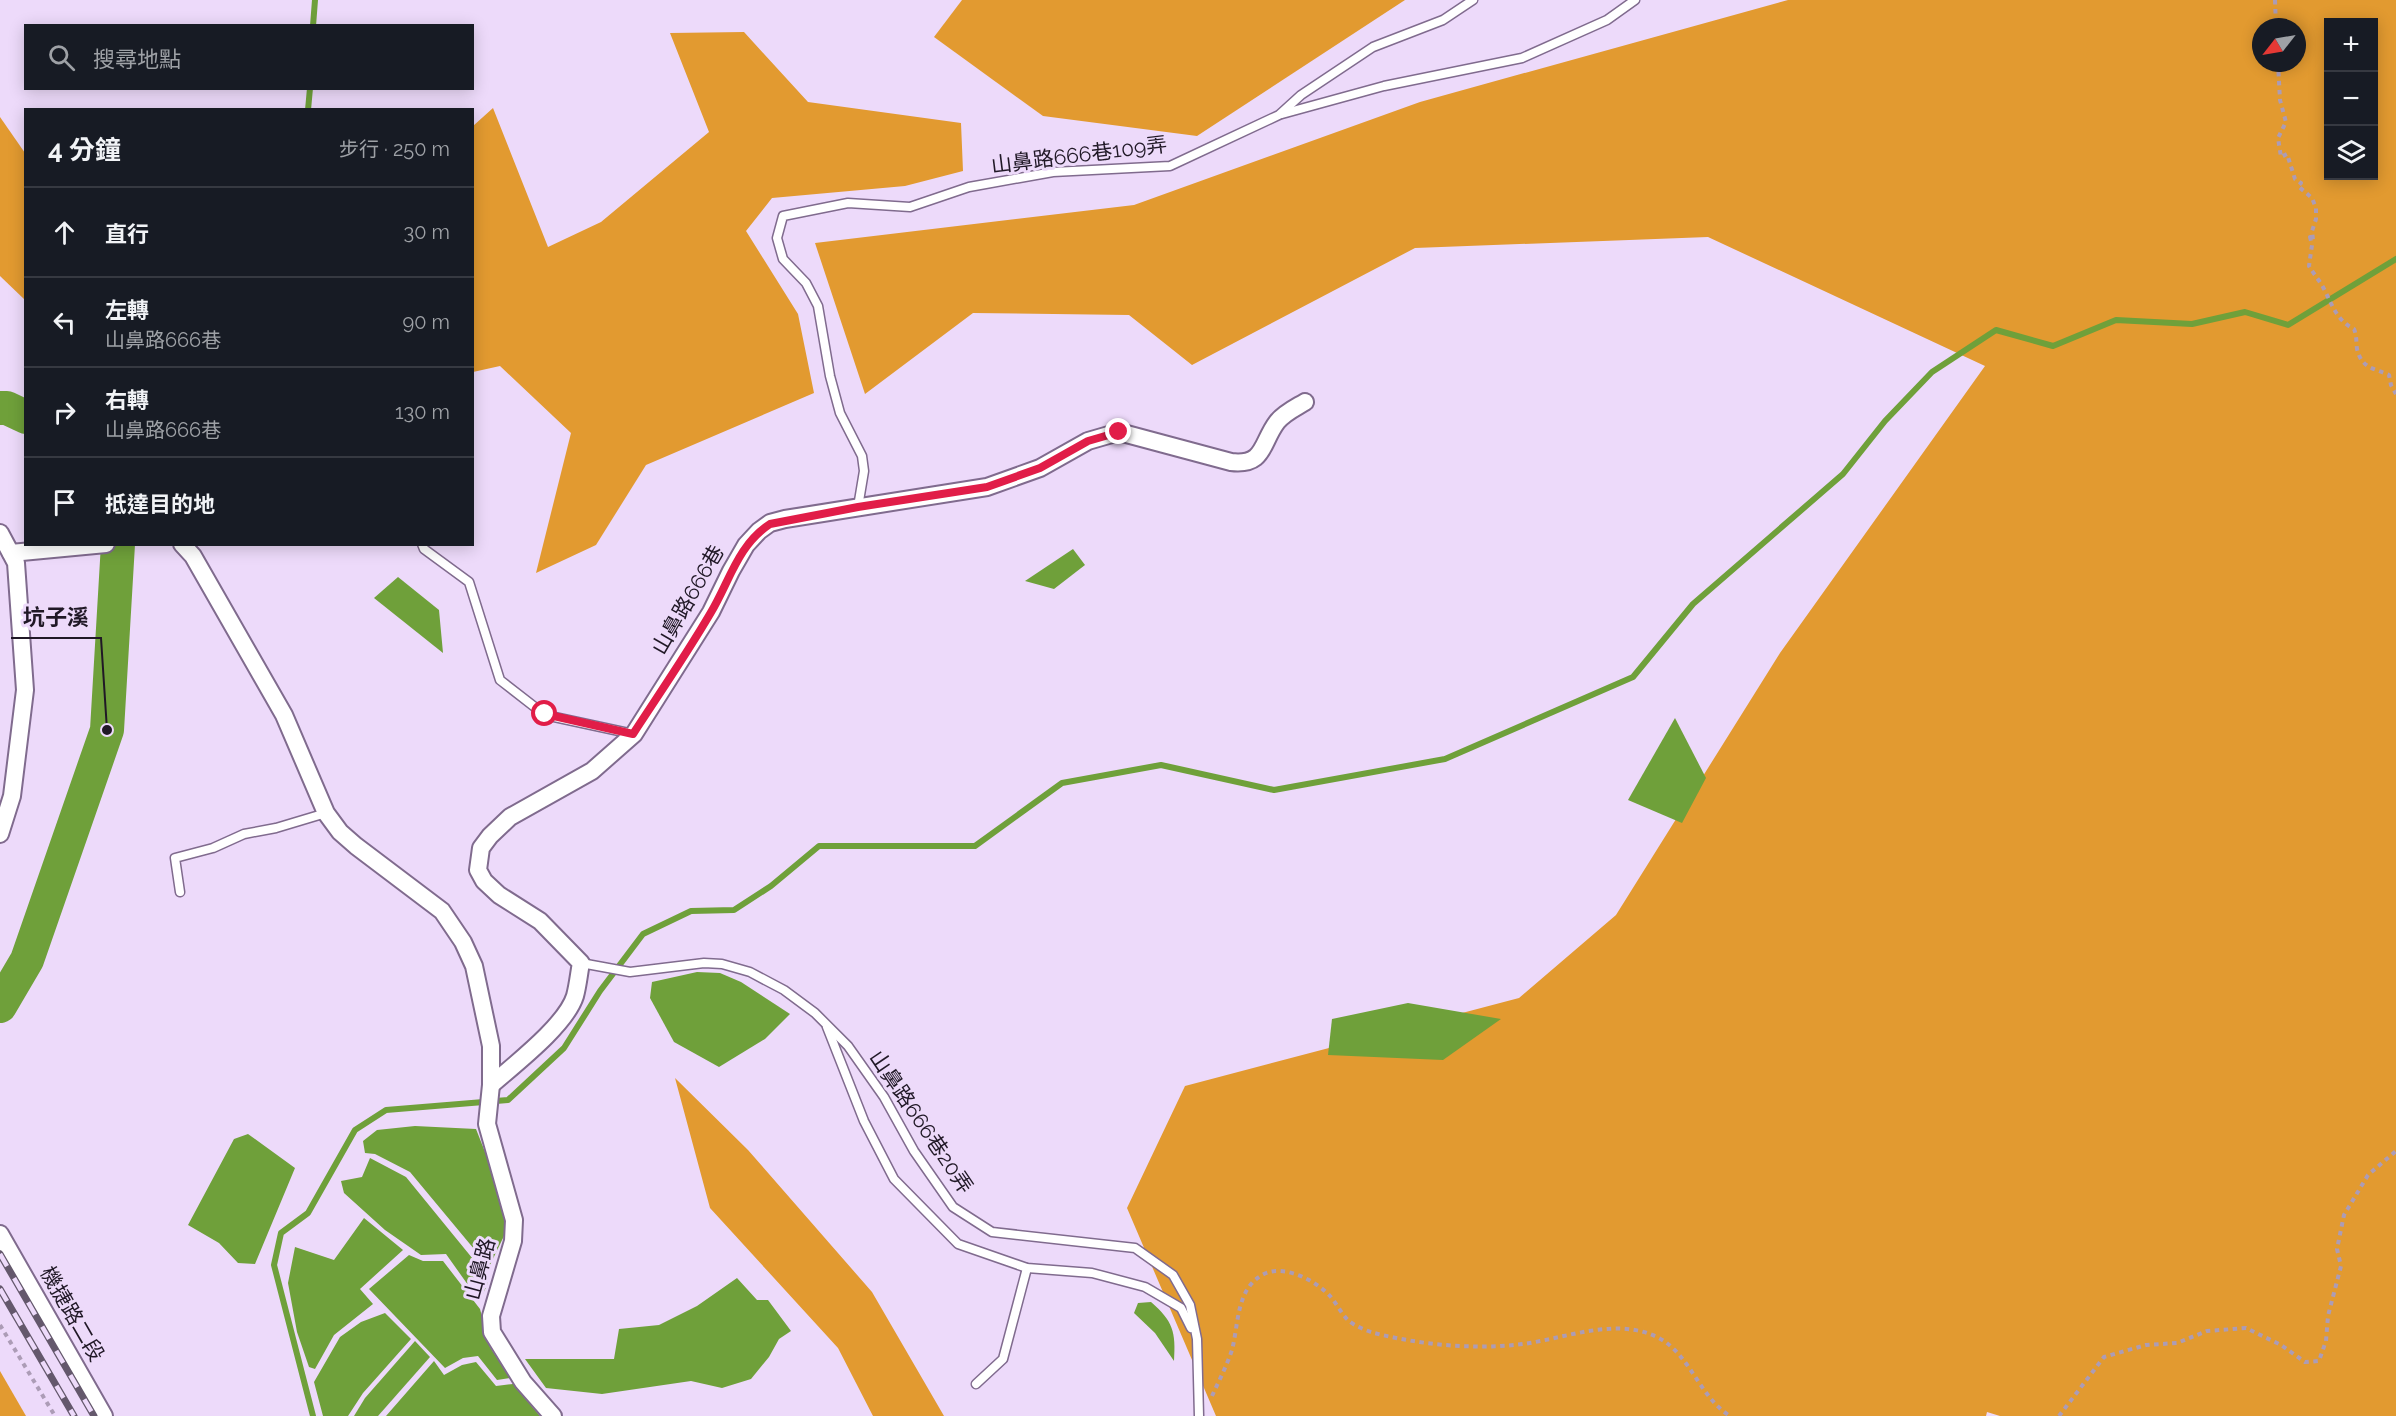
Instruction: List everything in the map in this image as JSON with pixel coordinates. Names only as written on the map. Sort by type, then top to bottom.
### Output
[{"type":"street","name":"山鼻路666巷","points":[[581,963],[540,921],[499,895],[484,880],[478,870],[481,848],[510,817],[592,771],[633,734],[711,612],[738,556],[759,531],[785,519],[987,487],[1040,468],[1088,441],[1119,432],[1244,463],[1260,454],[1267,438],[1282,417],[1305,402]]},
{"type":"street","points":[[0,533],[16,563],[25,690],[12,796],[0,834]]},
{"type":"street","points":[[11,553],[86,546]]},
{"type":"street","name":"山鼻路","points":[[184,546],[193,556],[284,715],[326,813],[340,832],[356,846],[442,911],[463,942],[474,966],[491,1046],[491,1089],[487,1117],[491,1144],[508,1196],[513,1220],[513,1241],[491,1317],[492,1332],[523,1382],[553,1416]]},
{"type":"street","points":[[491,1089],[563,1016],[575,997],[581,963]]},
{"type":"street","name":"機捷路二段","points":[[0,1234],[104,1416]]},
{"type":"lane","name":"山鼻路666巷109弄","points":[[858,507],[864,471],[862,456],[840,413],[830,376],[818,306],[806,283],[783,259],[777,238],[783,216],[848,203],[910,207],[969,187],[1053,172],[1170,166],[1279,115],[1301,95],[1373,47],[1443,20],[1473,0]]},
{"type":"lane","points":[[1279,115],[1384,86],[1522,58],[1607,20],[1635,0]]},
{"type":"lane","points":[[423,546],[469,582],[500,680],[545,714],[633,734]]},
{"type":"lane","points":[[180,892],[175,858],[213,848],[244,834],[276,828],[326,813]]},
{"type":"lane","name":"山鼻路666巷20弄","points":[[581,963],[619,971],[645,971],[704,963],[722,964],[750,972],[784,990],[825,1023],[848,1046],[884,1097],[914,1151],[953,1207],[992,1232],[1135,1248],[1173,1275],[1190,1305],[1197,1339],[1199,1414]]},
{"type":"lane","points":[[825,1023],[864,1121],[894,1179],[957,1244],[1027,1268],[1092,1273],[1145,1287],[1181,1308],[1197,1339]]},
{"type":"lane","points":[[976,1384],[1003,1359],[1027,1268]]},
{"type":"path","points":[[2275,0],[2276,18]]},
{"type":"path","points":[[2278,72],[2280,100],[2286,122],[2278,138],[2281,157],[2287,154],[2295,179],[2301,183],[2298,186],[2312,198],[2316,208],[2316,219],[2312,231],[2313,240],[2310,237],[2312,245],[2309,267],[2324,288],[2327,299],[2340,318],[2354,329],[2358,351],[2368,368],[2389,375],[2391,386],[2396,394]]},
{"type":"path","points":[[2059,1416],[2104,1357],[2146,1345],[2177,1342],[2207,1331],[2246,1328],[2281,1345],[2305,1362],[2319,1361],[2326,1341],[2328,1316],[2341,1266],[2337,1249],[2344,1215],[2368,1175],[2396,1151]]},
{"type":"path","points":[[1199,1414],[1212,1397],[1232,1351],[1243,1297],[1250,1283],[1266,1272],[1283,1271],[1305,1278],[1328,1294],[1350,1322],[1371,1332],[1430,1343],[1467,1347],[1523,1344],[1625,1327],[1643,1331],[1660,1338],[1673,1349],[1689,1367],[1704,1392],[1731,1416]]},
{"type":"path","points":[[0,1325],[55,1416]]},
{"type":"shaded area","points":[[962,0],[1405,0],[1197,136],[1043,116],[934,37]]},
{"type":"shaded area","points":[[1788,0],[2396,0],[2396,1416],[2000,1416],[1987,1412],[1986,1416],[1216,1416],[1127,1208],[1185,1086],[1519,998],[1616,915],[1780,653],[1985,366],[1708,237],[1415,248],[1192,365],[1129,315],[973,313],[865,394],[815,243],[1134,205],[1420,102]]},
{"type":"shaded area","points":[[744,32],[808,102],[961,123],[963,171],[905,186],[772,198],[746,231],[798,314],[814,393],[646,465],[596,545],[536,573],[571,433],[500,366],[474,372],[474,125],[493,108],[548,247],[601,222],[709,132],[670,33]]},
{"type":"shaded area","points":[[0,117],[24,152],[24,299],[0,276]]},
{"type":"shaded area","points":[[1073,549],[1085,565],[1054,589],[1025,581]]},
{"type":"shaded area","points":[[398,577],[439,610],[443,653],[374,598]]},
{"type":"shaded area","points":[[1675,718],[1706,778],[1682,823],[1628,800]]},
{"type":"shaded area","points":[[697,972],[720,973],[741,982],[790,1014],[765,1039],[719,1067],[674,1042],[650,998],[652,982]]},
{"type":"shaded area","points":[[1408,1003],[1501,1019],[1443,1060],[1328,1055],[1332,1019]]},
{"type":"shaded area","points":[[675,1078],[748,1150],[872,1292],[944,1416],[873,1416],[838,1348],[710,1208]]},
{"type":"shaded area","points":[[415,1126],[476,1129],[507,1208],[504,1236],[489,1267],[410,1172],[375,1154],[365,1153],[363,1141],[377,1130]]},
{"type":"shaded area","points":[[248,1134],[295,1168],[255,1264],[238,1263],[219,1243],[188,1225],[234,1139]]},
{"type":"shaded area","points":[[370,1158],[406,1177],[486,1275],[488,1283],[482,1296],[468,1285],[446,1254],[421,1255],[385,1230],[344,1193],[341,1181],[362,1177]]},
{"type":"shaded area","points":[[364,1218],[403,1250],[360,1289],[373,1304],[334,1335],[315,1369],[309,1367],[297,1332],[288,1283],[295,1247],[334,1260]]},
{"type":"shaded area","points":[[409,1255],[423,1261],[443,1261],[480,1309],[490,1347],[510,1378],[497,1380],[478,1356],[463,1358],[445,1368],[369,1289]]},
{"type":"shaded area","points":[[737,1278],[757,1300],[768,1300],[791,1331],[779,1339],[769,1357],[751,1379],[722,1388],[691,1381],[602,1394],[546,1388],[525,1359],[614,1359],[619,1329],[659,1325],[697,1306]]},
{"type":"shaded area","points":[[1151,1302],[1164,1315],[1172,1328],[1174,1361],[1155,1333],[1134,1313],[1138,1303]]},
{"type":"shaded area","points":[[385,1313],[411,1339],[363,1393],[348,1416],[323,1416],[314,1382],[340,1337],[361,1322]]},
{"type":"shaded area","points":[[415,1341],[430,1357],[378,1416],[354,1416],[365,1398]]},
{"type":"shaded area","points":[[434,1361],[444,1375],[462,1365],[476,1362],[496,1386],[513,1384],[540,1416],[386,1416]]},
{"type":"shaded area","points":[[0,1371],[26,1416],[0,1416]]},
{"type":"waterway","points":[[313,24],[315,0]]},
{"type":"waterway","points":[[308,108],[310,90]]},
{"type":"waterway","points":[[313,1416],[274,1265],[281,1233],[308,1213],[355,1130],[386,1110],[508,1100],[564,1048],[600,991],[643,934],[691,911],[734,910],[771,886],[819,846],[975,846],[1062,783],[1161,765],[1274,790],[1445,759],[1633,677],[1693,604],[1843,474],[1885,421],[1932,372],[1996,330],[2053,346],[2116,320],[2192,324],[2245,312],[2288,325],[2396,259]]},
{"type":"waterway","points":[[0,408],[7,408],[24,416]]},
{"type":"waterway","points":[[0,1006],[27,960],[107,730],[118,546]]},
{"type":"railway","points":[[0,1254],[94,1416]]},
{"type":"railway","points":[[0,1289],[74,1416]]},
{"type":"place","name":"坑子溪","points":[[107,730]]},
{"type":"route","points":[[545,714],[633,734],[711,612],[738,556],[759,531],[770,524],[785,519],[987,487],[1040,468],[1088,441],[1105,434],[1119,432]]}]
